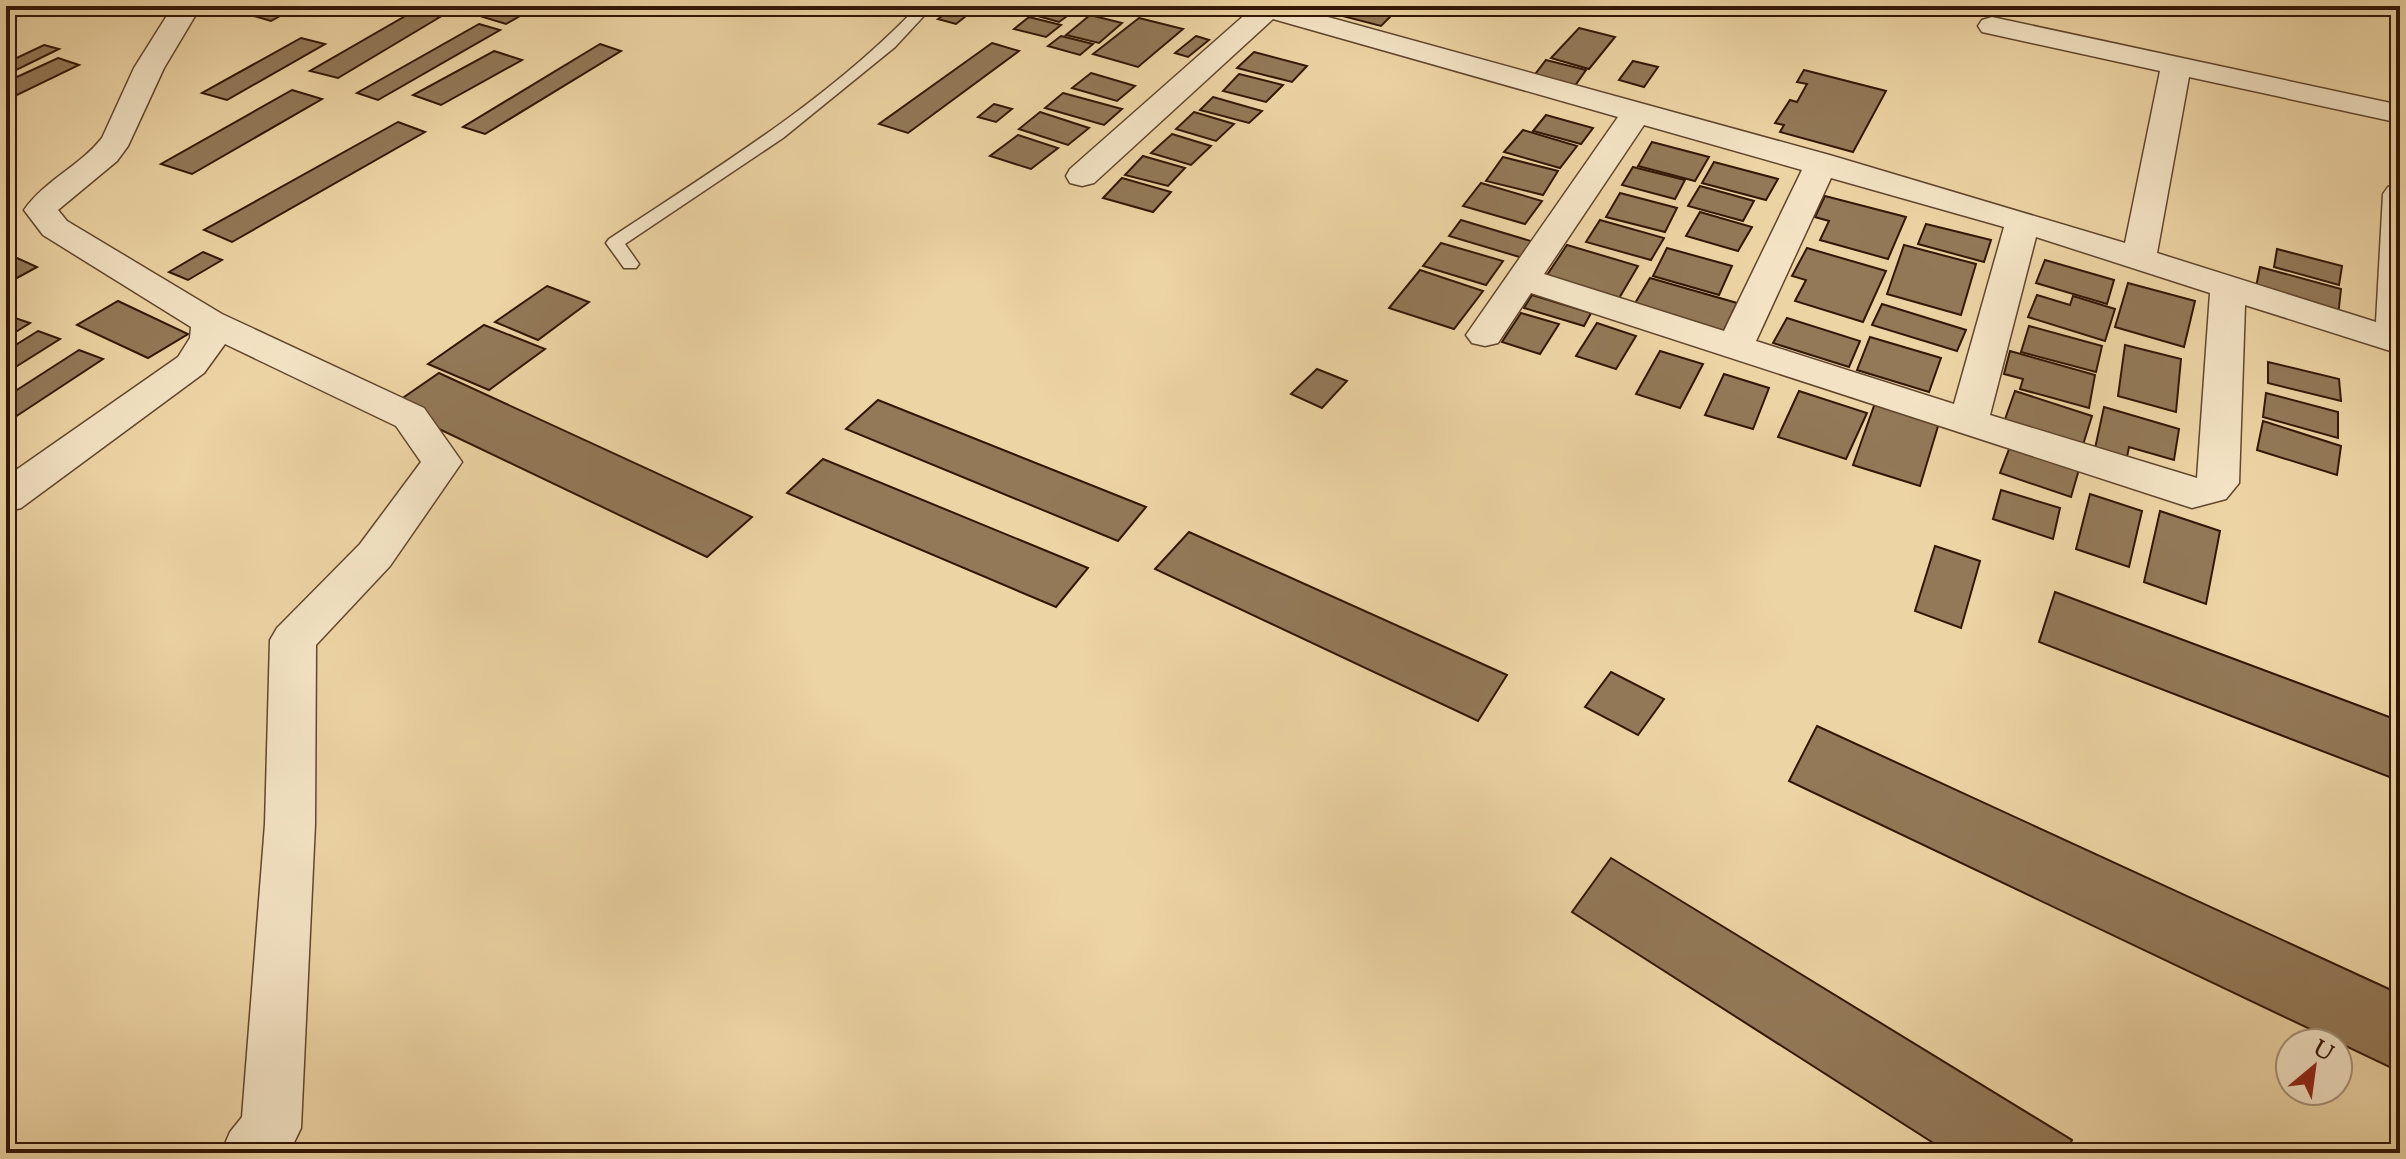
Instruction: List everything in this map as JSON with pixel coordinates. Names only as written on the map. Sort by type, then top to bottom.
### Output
[{"type":"street","points":[[187,6],[149,68],[117,139],[106,154],[53,194],[41,210],[55,228],[209,322],[410,417],[442,462],[375,555],[293,640],[290,824],[271,1128],[251,1153]]},
{"type":"street","points":[[1082,176],[1263,8],[1822,163],[2023,222],[2397,340],[2400,194]]},
{"type":"street","points":[[1992,26],[2400,114]]},
{"type":"street","points":[[2139,258],[2176,66]]},
{"type":"street","points":[[1485,335],[1638,111]]},
{"type":"street","points":[[1735,347],[1822,163]]},
{"type":"street","points":[[1969,421],[2023,222]]},
{"type":"street","points":[[1523,279],[1969,421],[2177,492],[2192,494],[2211,489],[2218,483],[2228,286]]},
{"type":"street","points":[[6,498],[191,365],[209,339],[209,322]]},
{"type":"lane","points":[[630,264],[615,243],[777,135],[890,44],[926,6]]},
{"type":"building","points":[[262,6],[298,6],[271,21],[247,14]]},
{"type":"building","points":[[502,6],[532,9],[506,24],[483,17]]},
{"type":"building","points":[[1037,6],[1081,6],[1059,22],[1027,13]]},
{"type":"building","points":[[1338,6],[1401,6],[1381,26],[1331,13]]},
{"type":"building","points":[[414,11],[440,17],[338,78],[310,71]]},
{"type":"building","points":[[948,12],[966,16],[956,24],[938,19]]},
{"type":"building","points":[[1090,15],[1122,23],[1099,43],[1066,35]]},
{"type":"building","points":[[1029,17],[1061,25],[1046,37],[1014,29]]},
{"type":"building","points":[[1139,18],[1183,29],[1138,67],[1093,54]]},
{"type":"building","points":[[479,24],[500,30],[378,100],[357,93]]},
{"type":"building","points":[[1579,28],[1615,37],[1589,69],[1551,58]]},
{"type":"building","points":[[1061,36],[1093,44],[1080,55],[1048,46]]},
{"type":"building","points":[[1196,36],[1209,40],[1188,57],[1175,53]]},
{"type":"building","points":[[301,38],[325,44],[227,100],[202,93]]},
{"type":"building","points":[[992,43],[1019,51],[908,133],[879,124]]},
{"type":"building","points":[[600,44],[621,51],[485,134],[463,127]]},
{"type":"building","points":[[44,45],[59,49],[6,75],[6,63]]},
{"type":"building","points":[[494,51],[522,60],[441,105],[413,95]]},
{"type":"building","points":[[1254,52],[1307,66],[1292,82],[1237,68]]},
{"type":"building","points":[[58,58],[79,65],[17,95],[6,91],[6,82]]},
{"type":"building","points":[[1546,60],[1586,70],[1574,87],[1533,77]]},
{"type":"building","points":[[1633,61],[1658,67],[1644,87],[1619,80]]},
{"type":"building","points":[[1804,70],[1886,91],[1853,152],[1780,132],[1784,125],[1775,123],[1790,100],[1797,102],[1807,84],[1797,82]]},
{"type":"building","points":[[1091,73],[1135,86],[1117,101],[1072,88]]},
{"type":"building","points":[[1239,74],[1283,85],[1266,102],[1223,91]]},
{"type":"building","points":[[292,90],[322,99],[192,174],[161,164]]},
{"type":"building","points":[[1063,93],[1122,109],[1104,125],[1045,108]]},
{"type":"building","points":[[1213,97],[1262,111],[1249,123],[1200,110]]},
{"type":"building","points":[[994,104],[1012,109],[996,122],[978,117]]},
{"type":"building","points":[[1040,112],[1089,128],[1068,145],[1019,129]]},
{"type":"building","points":[[1194,112],[1234,124],[1216,141],[1176,129]]},
{"type":"building","points":[[1546,115],[1593,128],[1581,144],[1533,131]]},
{"type":"building","points":[[398,122],[425,132],[232,242],[204,230]]},
{"type":"building","points":[[1523,130],[1577,146],[1560,168],[1504,152]]},
{"type":"building","points":[[1172,134],[1211,146],[1191,165],[1151,153]]},
{"type":"building","points":[[1018,135],[1058,148],[1031,169],[990,156]]},
{"type":"building","points":[[1652,142],[1709,157],[1695,181],[1638,166]]},
{"type":"building","points":[[1143,156],[1185,168],[1168,186],[1125,175]]},
{"type":"building","points":[[1503,157],[1558,171],[1543,195],[1486,181]]},
{"type":"building","points":[[1714,162],[1778,179],[1766,200],[1702,183]]},
{"type":"building","points":[[1633,167],[1685,180],[1675,199],[1622,185]]},
{"type":"building","points":[[1122,178],[1171,192],[1153,212],[1103,198]]},
{"type":"building","points":[[1481,183],[1542,201],[1525,224],[1463,206]]},
{"type":"building","points":[[1700,186],[1754,201],[1743,221],[1688,206]]},
{"type":"building","points":[[1620,193],[1677,208],[1665,232],[1606,217]]},
{"type":"building","points":[[1825,196],[1906,217],[1888,259],[1820,240],[1829,221],[1815,217]]},
{"type":"building","points":[[1700,212],[1752,227],[1738,251],[1686,236]]},
{"type":"building","points":[[1461,220],[1534,242],[1523,258],[1449,236]]},
{"type":"building","points":[[1600,220],[1664,238],[1651,260],[1586,242]]},
{"type":"building","points":[[1926,224],[1991,240],[1984,262],[1918,244]]},
{"type":"building","points":[[1441,243],[1503,261],[1486,285],[1423,266]]},
{"type":"building","points":[[1567,245],[1638,266],[1618,300],[1545,278]]},
{"type":"building","points":[[1904,245],[1976,264],[1961,315],[1887,294]]},
{"type":"building","points":[[1667,248],[1732,266],[1719,295],[1653,276]]},
{"type":"building","points":[[1807,248],[1886,271],[1863,322],[1795,301],[1806,280],[1792,276]]},
{"type":"building","points":[[2277,249],[2342,266],[2339,285],[2274,267]]},
{"type":"building","points":[[203,252],[222,260],[188,280],[169,272]]},
{"type":"building","points":[[6,253],[37,267],[6,284]]},
{"type":"building","points":[[2045,260],[2114,280],[2107,304],[2036,283]]},
{"type":"building","points":[[2260,267],[2341,289],[2338,316],[2255,292]]},
{"type":"building","points":[[1420,270],[1483,291],[1454,329],[1389,308]]},
{"type":"building","points":[[1650,278],[1737,303],[1723,332],[1634,305]]},
{"type":"building","points":[[2128,283],[2195,301],[2184,347],[2115,327]]},
{"type":"building","points":[[547,286],[589,302],[538,340],[495,322]]},
{"type":"building","points":[[1532,295],[1591,313],[1584,326],[1524,308]]},
{"type":"building","points":[[2037,295],[2070,305],[2073,296],[2115,309],[2105,341],[2028,317]]},
{"type":"building","points":[[118,301],[188,334],[148,358],[77,325]]},
{"type":"building","points":[[1882,304],[1966,330],[1957,351],[1872,325]]},
{"type":"building","points":[[1521,313],[1559,324],[1540,354],[1502,342]]},
{"type":"building","points":[[6,315],[30,323],[6,338]]},
{"type":"building","points":[[1787,318],[1860,341],[1849,367],[1773,343]]},
{"type":"building","points":[[1597,323],[1636,336],[1616,369],[1576,356]]},
{"type":"building","points":[[484,325],[545,349],[489,390],[428,364]]},
{"type":"building","points":[[2029,326],[2102,346],[2096,372],[2021,352]]},
{"type":"building","points":[[38,331],[60,339],[6,373],[6,351]]},
{"type":"building","points":[[1870,337],[1941,358],[1929,392],[1857,370]]},
{"type":"building","points":[[2125,345],[2181,359],[2176,412],[2118,396]]},
{"type":"building","points":[[79,350],[103,359],[6,423],[6,397]]},
{"type":"building","points":[[1660,351],[1703,364],[1680,408],[1636,394]]},
{"type":"building","points":[[2010,351],[2095,375],[2089,408],[2020,389],[2023,379],[2004,374]]},
{"type":"building","points":[[2268,362],[2339,379],[2341,401],[2268,383]]},
{"type":"building","points":[[1317,369],[1347,381],[1322,408],[1291,394]]},
{"type":"building","points":[[439,373],[752,517],[707,557],[391,406]]},
{"type":"building","points":[[1724,374],[1769,388],[1753,429],[1705,415]]},
{"type":"building","points":[[1799,391],[1867,413],[1846,459],[1778,437]]},
{"type":"building","points":[[2015,391],[2092,416],[2082,448],[2004,422]]},
{"type":"building","points":[[2266,393],[2338,412],[2338,438],[2263,417]]},
{"type":"building","points":[[878,400],[1146,507],[1118,541],[846,429]]},
{"type":"building","points":[[1875,403],[1939,423],[1920,486],[1853,465]]},
{"type":"building","points":[[2104,407],[2179,429],[2174,460],[2129,447],[2126,462],[2094,453]]},
{"type":"building","points":[[2263,421],[2341,446],[2337,475],[2257,450]]},
{"type":"building","points":[[2011,444],[2080,466],[2071,497],[2000,473]]},
{"type":"building","points":[[823,459],[1088,568],[1056,607],[787,493]]},
{"type":"building","points":[[2001,490],[2060,508],[2053,539],[1993,519]]},
{"type":"building","points":[[2090,494],[2142,511],[2129,567],[2076,549]]},
{"type":"building","points":[[2160,511],[2220,531],[2206,604],[2144,582]]},
{"type":"building","points":[[1189,532],[1507,675],[1478,721],[1155,569]]},
{"type":"building","points":[[1935,546],[1980,561],[1961,628],[1915,611]]},
{"type":"building","points":[[2055,592],[2400,721],[2400,781],[2039,642]]},
{"type":"building","points":[[1611,672],[1664,699],[1638,735],[1585,707]]},
{"type":"building","points":[[1817,726],[2400,994],[2400,1072],[2354,1050],[2354,1027],[2306,1027],[1789,781]]},
{"type":"building","points":[[1611,858],[2072,1140],[2066,1153],[1949,1153],[1572,912]]}]
